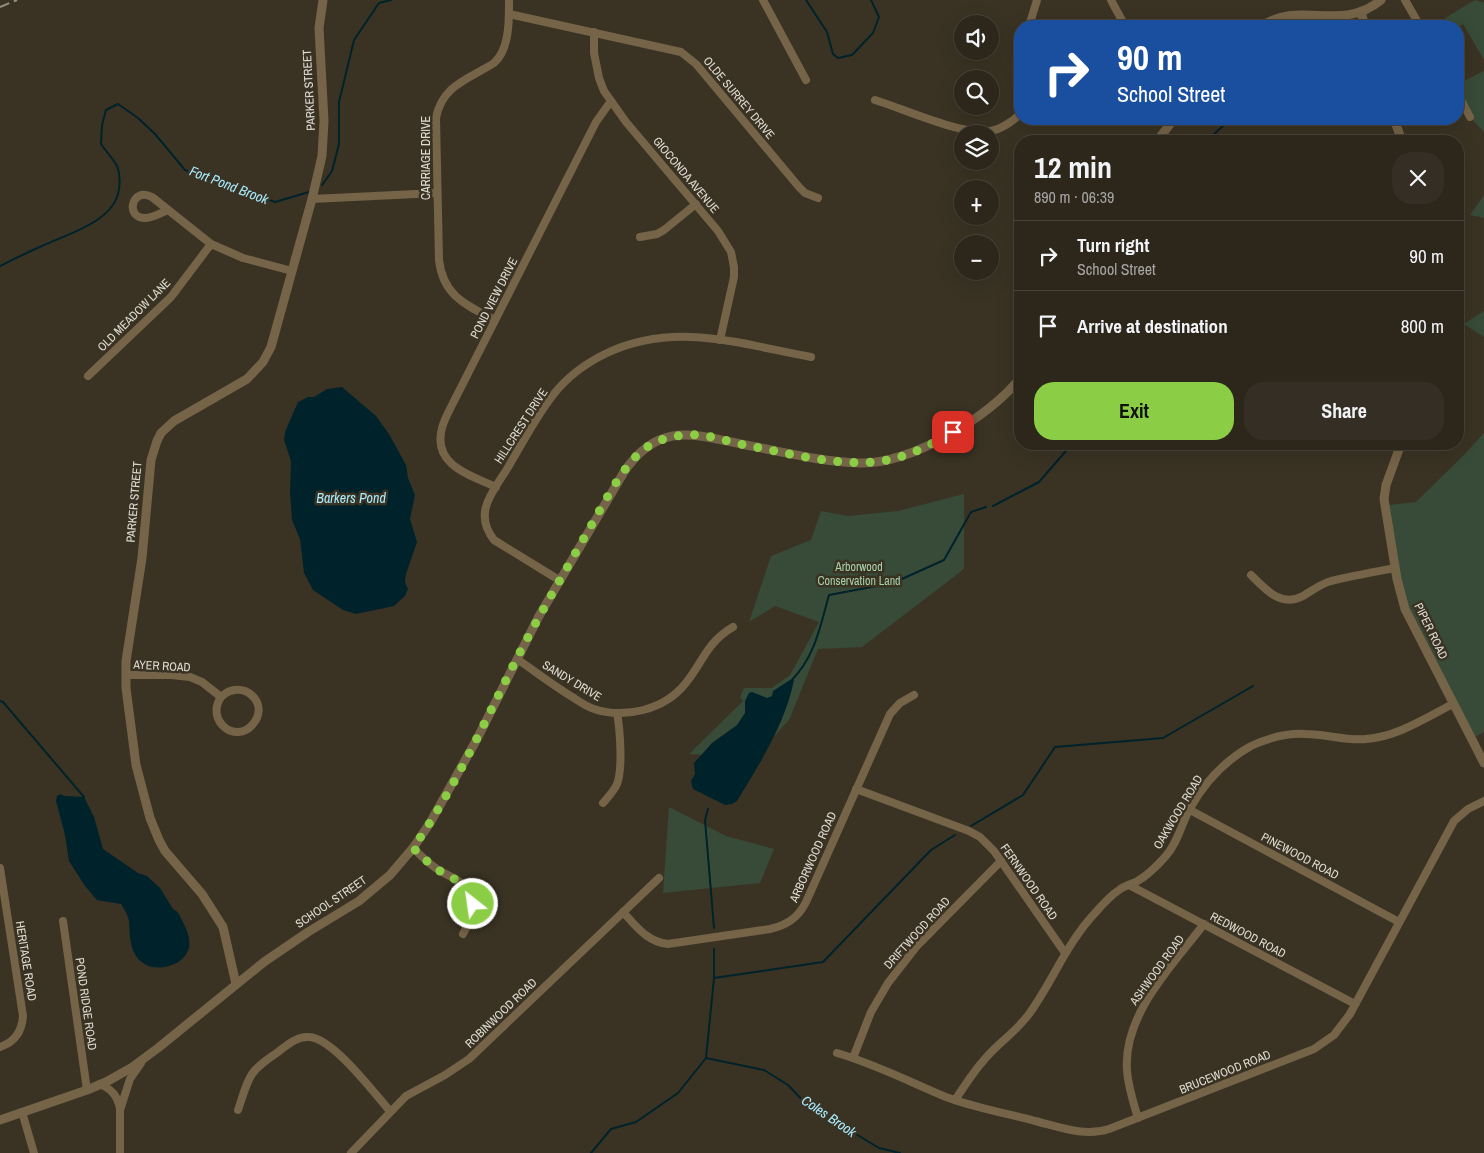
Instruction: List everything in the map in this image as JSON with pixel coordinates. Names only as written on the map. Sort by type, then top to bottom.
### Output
[{"type":"street","name":"PARKER STREET","points":[[236,984],[223,927],[202,894],[165,851],[151,823],[136,765],[126,675],[127,650],[142,558],[152,450],[161,433],[168,426],[252,375],[263,362],[271,347],[312,199],[320,162],[324,133],[319,28],[323,0]]},
{"type":"street","name":"CARRIAGE DRIVE","points":[[495,320],[458,300],[444,280],[439,260],[436,118],[440,104],[446,94],[500,58],[509,14],[509,0]]},
{"type":"street","points":[[763,0],[806,80]]},
{"type":"street","points":[[1031,20],[1037,0]]},
{"type":"street","points":[[1111,0],[1122,20]]},
{"type":"street","points":[[1272,20],[1286,15],[1337,17],[1361,12],[1381,0]]},
{"type":"street","points":[[1405,0],[1417,20]]},
{"type":"street","points":[[1361,12],[1363,20]]},
{"type":"street","name":"OLDE SURREY DRIVE","points":[[509,14],[674,50],[686,55],[696,64],[799,187],[805,193],[818,198]]},
{"type":"street","name":"GIOCONDA AVENUE","points":[[594,32],[594,53],[599,78],[610,101],[633,131],[696,204],[723,239],[733,259],[732,285],[720,340]]},
{"type":"street","points":[[875,100],[969,131],[992,131],[1014,119]]},
{"type":"street","name":"POND VIEW DRIVE","points":[[496,487],[467,474],[450,463],[442,452],[440,437],[443,423],[596,122],[610,101]]},
{"type":"street","points":[[1464,106],[1470,117]]},
{"type":"street","points":[[1162,135],[1169,125]]},
{"type":"street","points":[[312,199],[437,193]]},
{"type":"street","points":[[640,237],[657,234],[664,230],[696,204]]},
{"type":"street","points":[[168,210],[211,244],[243,258],[292,271]]},
{"type":"street","name":"OLD MEADOW LANE","points":[[88,376],[171,296],[211,244]]},
{"type":"street","name":"HILLCREST DRIVE","points":[[559,580],[499,544],[488,532],[484,522],[484,514],[486,505],[496,487],[553,394],[568,379],[592,361],[626,345],[652,339],[679,336],[720,340],[811,357]]},
{"type":"street","name":"SCHOOL STREET","points":[[0,1120],[87,1090],[142,1061],[236,984],[287,946],[347,909],[390,875],[413,848],[430,823],[468,755],[559,580],[630,462],[643,449],[661,440],[679,436],[700,435],[817,458],[860,463],[892,460],[922,449],[953,432],[1002,398],[1014,385]]},
{"type":"street","name":"PIPER ROAD","points":[[1399,450],[1384,495],[1400,592],[1410,620],[1484,763]]},
{"type":"street","points":[[1251,575],[1274,596],[1292,599],[1301,597],[1328,582],[1395,568]]},
{"type":"street","name":"SANDY DRIVE","points":[[517,659],[592,709],[617,713],[638,712],[653,707],[680,691],[711,644],[721,634],[733,627]]},
{"type":"street","name":"AYER ROAD","points":[[126,675],[190,677],[202,682],[221,697]]},
{"type":"street","points":[[236,690],[243,690],[252,695],[256,700],[258,710],[256,720],[247,729],[237,732],[227,729],[222,725],[217,716],[216,709],[221,697],[226,692],[236,690]]},
{"type":"street","name":"ARBORWOOD ROAD","points":[[623,912],[648,938],[657,942],[674,944],[784,925],[796,918],[803,907],[890,714],[900,703],[914,696]]},
{"type":"street","name":"OAKWOOD ROAD","points":[[955,1100],[984,1060],[1024,1021],[1040,998],[1076,936],[1109,898],[1120,889],[1138,881],[1166,856],[1205,786],[1231,758],[1252,746],[1286,735],[1307,734],[1352,740],[1374,738],[1403,728],[1454,704]]},
{"type":"street","points":[[603,803],[617,786],[620,777],[617,713]]},
{"type":"street","name":"FERNWOOD ROAD","points":[[856,789],[975,834],[989,845],[1001,860],[1065,953]]},
{"type":"street","name":"BRUCEWOOD ROAD","points":[[837,1053],[955,1100],[1063,1128],[1085,1132],[1103,1131],[1138,1118],[1322,1044],[1340,1029],[1454,821],[1462,813],[1484,801]]},
{"type":"street","name":"PINEWOOD ROAD","points":[[1190,810],[1399,922]]},
{"type":"street","points":[[413,848],[432,866],[461,882],[467,888],[473,904],[473,911],[471,921],[463,934]]},
{"type":"street","name":"DRIFTWOOD ROAD","points":[[853,1058],[876,1002],[888,983],[916,947],[1001,860]]},
{"type":"street","name":"HERITAGE ROAD","points":[[0,868],[23,1016],[18,1034],[9,1043],[0,1047]]},
{"type":"street","name":"ROBINWOOD ROAD","points":[[351,1153],[406,1096],[445,1075],[469,1059],[659,878]]},
{"type":"street","name":"REDWOOD ROAD","points":[[1129,885],[1355,1004]]},
{"type":"street","name":"POND RIDGE ROAD","points":[[63,920],[87,1090]]},
{"type":"street","name":"ASHWOOD ROAD","points":[[1138,1118],[1130,1089],[1127,1068],[1128,1050],[1134,1024],[1152,992],[1204,924]]},
{"type":"street","points":[[238,1110],[252,1074],[258,1067],[287,1045],[299,1038],[309,1037],[324,1042],[338,1053],[390,1111]]},
{"type":"street","points":[[120,1110],[130,1079],[142,1061]]},
{"type":"street","points":[[100,1084],[114,1093],[118,1099],[120,1110],[120,1153]]},
{"type":"street","points":[[22,1112],[34,1153]]},
{"type":"green space","points":[[1475,0],[1484,3],[1484,60],[1464,26],[1464,20],[1446,20],[1445,18]]},
{"type":"green space","points":[[1484,71],[1484,132],[1464,111],[1464,81]]},
{"type":"green space","points":[[1484,195],[1484,218],[1470,215]]},
{"type":"green space","points":[[1484,311],[1484,337],[1464,324]]},
{"type":"green space","points":[[1484,433],[1484,732],[1475,737],[1410,611],[1400,583],[1389,505],[1416,502]]},
{"type":"green space","name":"Arborwood Conservation Land","points":[[964,494],[964,569],[862,647],[818,649],[789,720],[732,782],[703,755],[689,754],[743,701],[740,697],[744,688],[772,688],[790,675],[819,622],[775,606],[749,622],[771,556],[811,540],[821,511],[848,516],[898,511]]},
{"type":"green space","points":[[669,807],[726,836],[774,849],[760,883],[663,893]]},
{"type":"water","name":"Barkers Pond","points":[[342,387],[376,416],[389,434],[406,465],[408,478],[415,495],[410,519],[417,542],[406,574],[405,582],[408,589],[405,596],[394,606],[356,614],[343,610],[313,590],[304,573],[300,539],[292,520],[290,492],[291,461],[284,440],[285,432],[298,402],[308,397],[314,397],[327,389]]},
{"type":"water","points":[[790,680],[794,680],[785,712],[778,728],[763,758],[737,801],[725,805],[693,789],[691,781],[695,774],[694,763],[712,743],[737,725],[745,713],[745,701],[749,693],[752,692],[767,698],[772,696],[773,691]]},
{"type":"water","points":[[60,794],[84,797],[94,817],[103,849],[138,873],[147,876],[160,888],[173,909],[179,914],[187,932],[189,949],[178,962],[166,967],[154,967],[148,966],[138,959],[130,938],[126,912],[121,904],[97,900],[85,886],[69,861],[65,835],[56,801],[57,796]]},
{"type":"waterway","name":"Fort Pond Brook","points":[[322,185],[332,171],[339,144],[339,102],[354,40],[379,3],[391,0]]},
{"type":"waterway","name":"Fort Pond Brook","points":[[806,0],[827,32],[833,54],[838,58],[852,55],[873,33],[879,17],[871,0]]},
{"type":"waterway","name":"Fort Pond Brook","points":[[0,266],[88,225],[109,210],[116,200],[120,178],[117,166],[101,144],[102,125],[106,110],[118,104],[138,118],[155,134],[185,170],[238,191],[275,202],[309,192]]},
{"type":"waterway","points":[[1213,135],[1224,125]]},
{"type":"waterway","points":[[993,506],[1039,482],[1067,450]]},
{"type":"waterway","points":[[791,681],[806,662],[816,641],[829,595],[893,583],[944,560],[971,512],[986,507]]},
{"type":"waterway","points":[[971,826],[1023,795],[1055,747],[1163,738],[1253,686]]},
{"type":"waterway","points":[[0,701],[3,702],[84,797]]},
{"type":"waterway","points":[[708,809],[705,820],[714,928]]},
{"type":"waterway","points":[[714,978],[823,962],[931,850],[955,835]]},
{"type":"waterway","points":[[706,1058],[714,978],[714,949]]},
{"type":"waterway","name":"Coles Brook","points":[[591,1153],[611,1129],[636,1122],[678,1093],[706,1058],[764,1070],[788,1085],[806,1104],[879,1148],[900,1153]]},
{"type":"railway","points":[[0,7],[17,0]]},
{"type":"route","points":[[473,904],[467,888],[461,882],[432,866],[413,848],[430,823],[477,739],[508,675],[559,580],[630,462],[643,449],[671,437],[700,435],[817,458],[860,463],[892,460],[902,457],[931,445],[953,432]]}]
